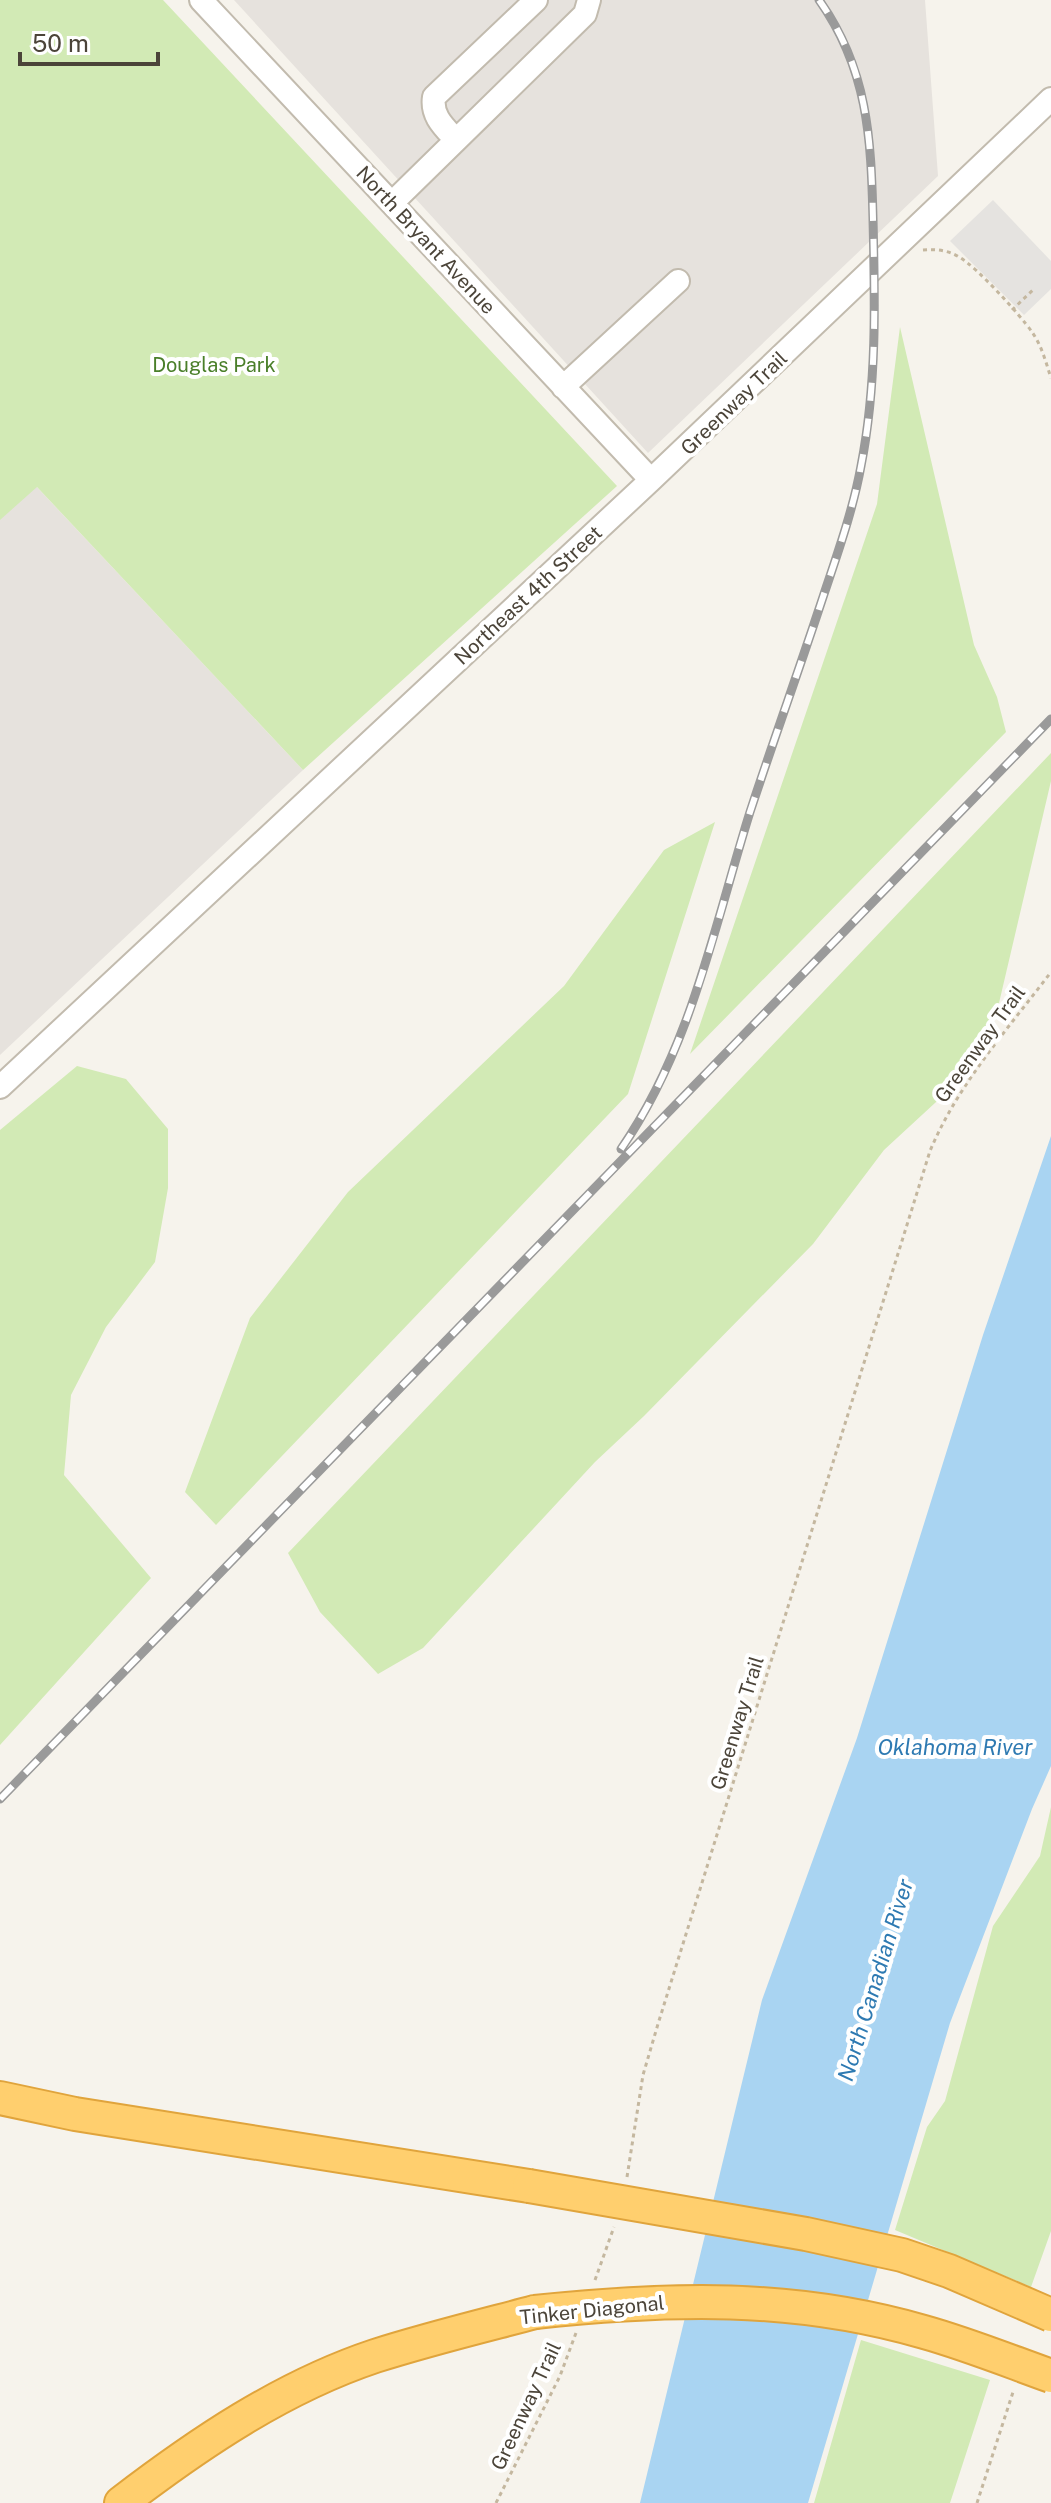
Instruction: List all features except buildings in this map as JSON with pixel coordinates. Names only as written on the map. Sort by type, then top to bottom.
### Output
[{"type":"highway","points":[[0,2098],[90,2116],[806,2234],[902,2255],[960,2275],[1051,2315]]},
{"type":"highway","name":"Tinker Diagonal","points":[[121,2503],[167,2467],[236,2422],[302,2387],[373,2357],[535,2312],[628,2302],[716,2301],[814,2309],[925,2332],[1051,2376]]},
{"type":"street","name":"North Bryant Avenue","points":[[201,0],[651,480]]},
{"type":"street","points":[[456,140],[435,116],[432,108],[434,97],[536,0]]},
{"type":"street","points":[[392,203],[585,14],[589,0]]},
{"type":"street","name":"Northeast 4th Street","points":[[0,1087],[651,480],[1051,99]]},
{"type":"street","points":[[563,387],[678,281]]},
{"type":"path","points":[[920,251],[934,249],[961,258],[1032,333],[1051,378]]},
{"type":"path","points":[[1012,310],[1035,288]]},
{"type":"path","name":"Greenway Trail","points":[[627,2181],[643,2075],[658,2024],[930,1151],[945,1116],[969,1080],[1051,972]]},
{"type":"path","points":[[593,2285],[615,2225]]},
{"type":"path","name":"Greenway Trail","points":[[496,2503],[560,2376],[577,2330]]},
{"type":"shaded area","points":[[234,0],[925,0],[938,176],[648,453]]},
{"type":"shaded area","points":[[993,200],[1051,261],[1051,289],[1024,315],[950,241]]},
{"type":"shaded area","points":[[34,484],[303,770],[0,1055],[0,517]]},
{"type":"green space","name":"Douglas Park","points":[[0,0],[163,0],[617,486],[303,770],[37,487],[0,520]]},
{"type":"green space","points":[[900,327],[974,645],[997,697],[1006,732],[690,1054],[877,504]]},
{"type":"green space","points":[[1051,753],[1051,781],[999,1003],[961,1079],[884,1150],[813,1244],[595,1462],[423,1648],[378,1674],[320,1612],[288,1553]]},
{"type":"green space","points":[[715,822],[628,1094],[216,1525],[185,1492],[250,1318],[348,1192],[564,986],[664,850]]},
{"type":"green space","points":[[77,1066],[126,1079],[168,1129],[168,1188],[155,1262],[106,1327],[71,1395],[64,1475],[151,1578],[0,1745],[0,1130]]},
{"type":"green space","points":[[1051,1807],[1051,2231],[1031,2287],[895,2230],[927,2127],[945,2101],[993,1926],[1040,1856]]},
{"type":"green space","points":[[861,2340],[990,2380],[950,2503],[814,2503]]},
{"type":"water","name":"Oklahoma River","points":[[1051,1136],[1051,1766],[950,2023],[808,2503],[640,2503],[762,2000],[857,1738],[983,1335]]},
{"type":"railway","points":[[621,1149],[666,1070],[698,986],[750,812],[845,531],[861,466],[870,404],[874,343],[871,160],[857,78],[848,52],[819,0]]},
{"type":"railway","points":[[0,1799],[1051,719]]},
{"type":"water label","name":"North Canadian River","points":[[875,1980]]}]
